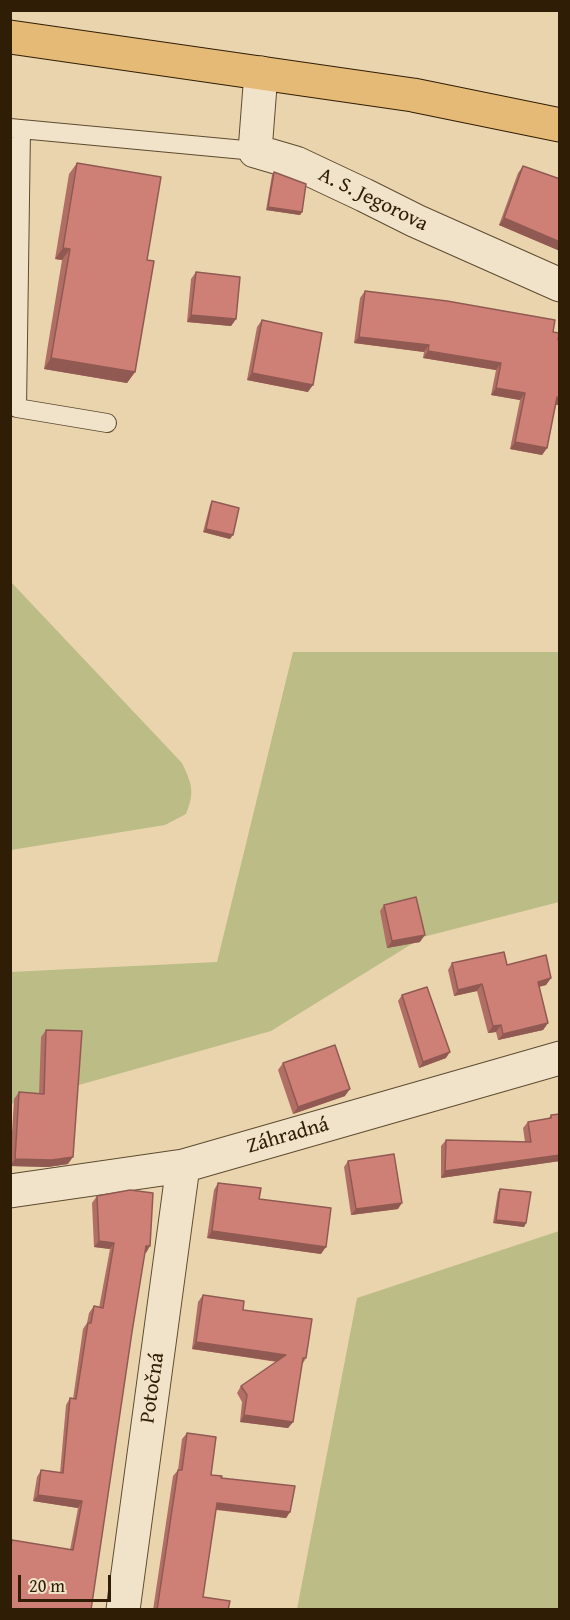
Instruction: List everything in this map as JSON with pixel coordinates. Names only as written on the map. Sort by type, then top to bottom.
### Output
[{"type":"main road","points":[[10,37],[412,95],[560,125]]},
{"type":"street","points":[[255,151],[261,74]]},
{"type":"street","name":"A. S. Jegorova","points":[[255,151],[296,164],[416,222],[560,285]]},
{"type":"street","name":"Záhradná","points":[[10,1191],[183,1166],[560,1058]]},
{"type":"street","name":"Potočná","points":[[123,1610],[183,1166]]},
{"type":"lane","points":[[107,423],[17,408],[16,129],[255,151]]},
{"type":"green space","points":[[11,582],[182,763],[191,788],[191,800],[186,814],[165,825],[11,850]]},
{"type":"green space","points":[[293,652],[559,652],[559,902],[423,937],[271,1031],[11,1104],[10,972],[217,962]]},
{"type":"green space","points":[[559,1231],[559,1609],[297,1609],[357,1298]]},
{"type":"building","points":[[77,163],[161,177],[147,260],[154,261],[135,372],[51,358],[70,249],[63,248]]},
{"type":"building","points":[[523,166],[560,179],[560,242],[504,218]]},
{"type":"building","points":[[274,172],[306,184],[302,212],[268,207]]},
{"type":"building","points":[[196,272],[240,277],[236,319],[191,315]]},
{"type":"building","points":[[365,291],[447,301],[555,320],[553,332],[559,333],[558,340],[560,340],[560,398],[557,397],[547,448],[515,442],[525,393],[496,388],[501,363],[428,351],[429,345],[359,337]]},
{"type":"building","points":[[262,320],[322,333],[313,385],[252,373]]},
{"type":"building","points":[[212,501],[239,508],[233,535],[206,529]]},
{"type":"building","points":[[416,897],[425,935],[392,941],[384,905]]},
{"type":"building","points":[[504,952],[507,965],[546,955],[551,978],[538,982],[548,1023],[503,1034],[501,1025],[493,1026],[482,984],[458,990],[452,963]]},
{"type":"building","points":[[427,987],[450,1052],[423,1062],[402,995]]},
{"type":"building","points":[[46,1030],[82,1031],[73,1157],[52,1160],[15,1159],[19,1092],[44,1094]]},
{"type":"building","points":[[335,1045],[350,1089],[298,1107],[283,1063]]},
{"type":"building","points":[[560,1114],[560,1155],[445,1171],[446,1140],[531,1142],[528,1122]]},
{"type":"building","points":[[394,1154],[402,1203],[356,1209],[348,1161]]},
{"type":"building","points":[[218,1183],[261,1188],[259,1199],[331,1208],[326,1247],[212,1231]]},
{"type":"building","points":[[500,1189],[531,1192],[526,1223],[496,1220]]},
{"type":"building","points":[[130,1190],[153,1193],[150,1246],[146,1246],[132,1332],[91,1610],[10,1610],[12,1540],[73,1550],[82,1501],[38,1495],[41,1470],[63,1473],[70,1398],[76,1399],[88,1323],[91,1323],[94,1306],[103,1308],[114,1243],[99,1241],[97,1196]]},
{"type":"building","points":[[203,1295],[244,1301],[243,1310],[312,1319],[293,1422],[244,1415],[247,1395],[241,1386],[286,1355],[196,1342]]},
{"type":"building","points":[[187,1433],[216,1437],[211,1475],[295,1486],[290,1512],[217,1503],[203,1597],[230,1601],[228,1610],[157,1610],[178,1470],[182,1470]]}]
